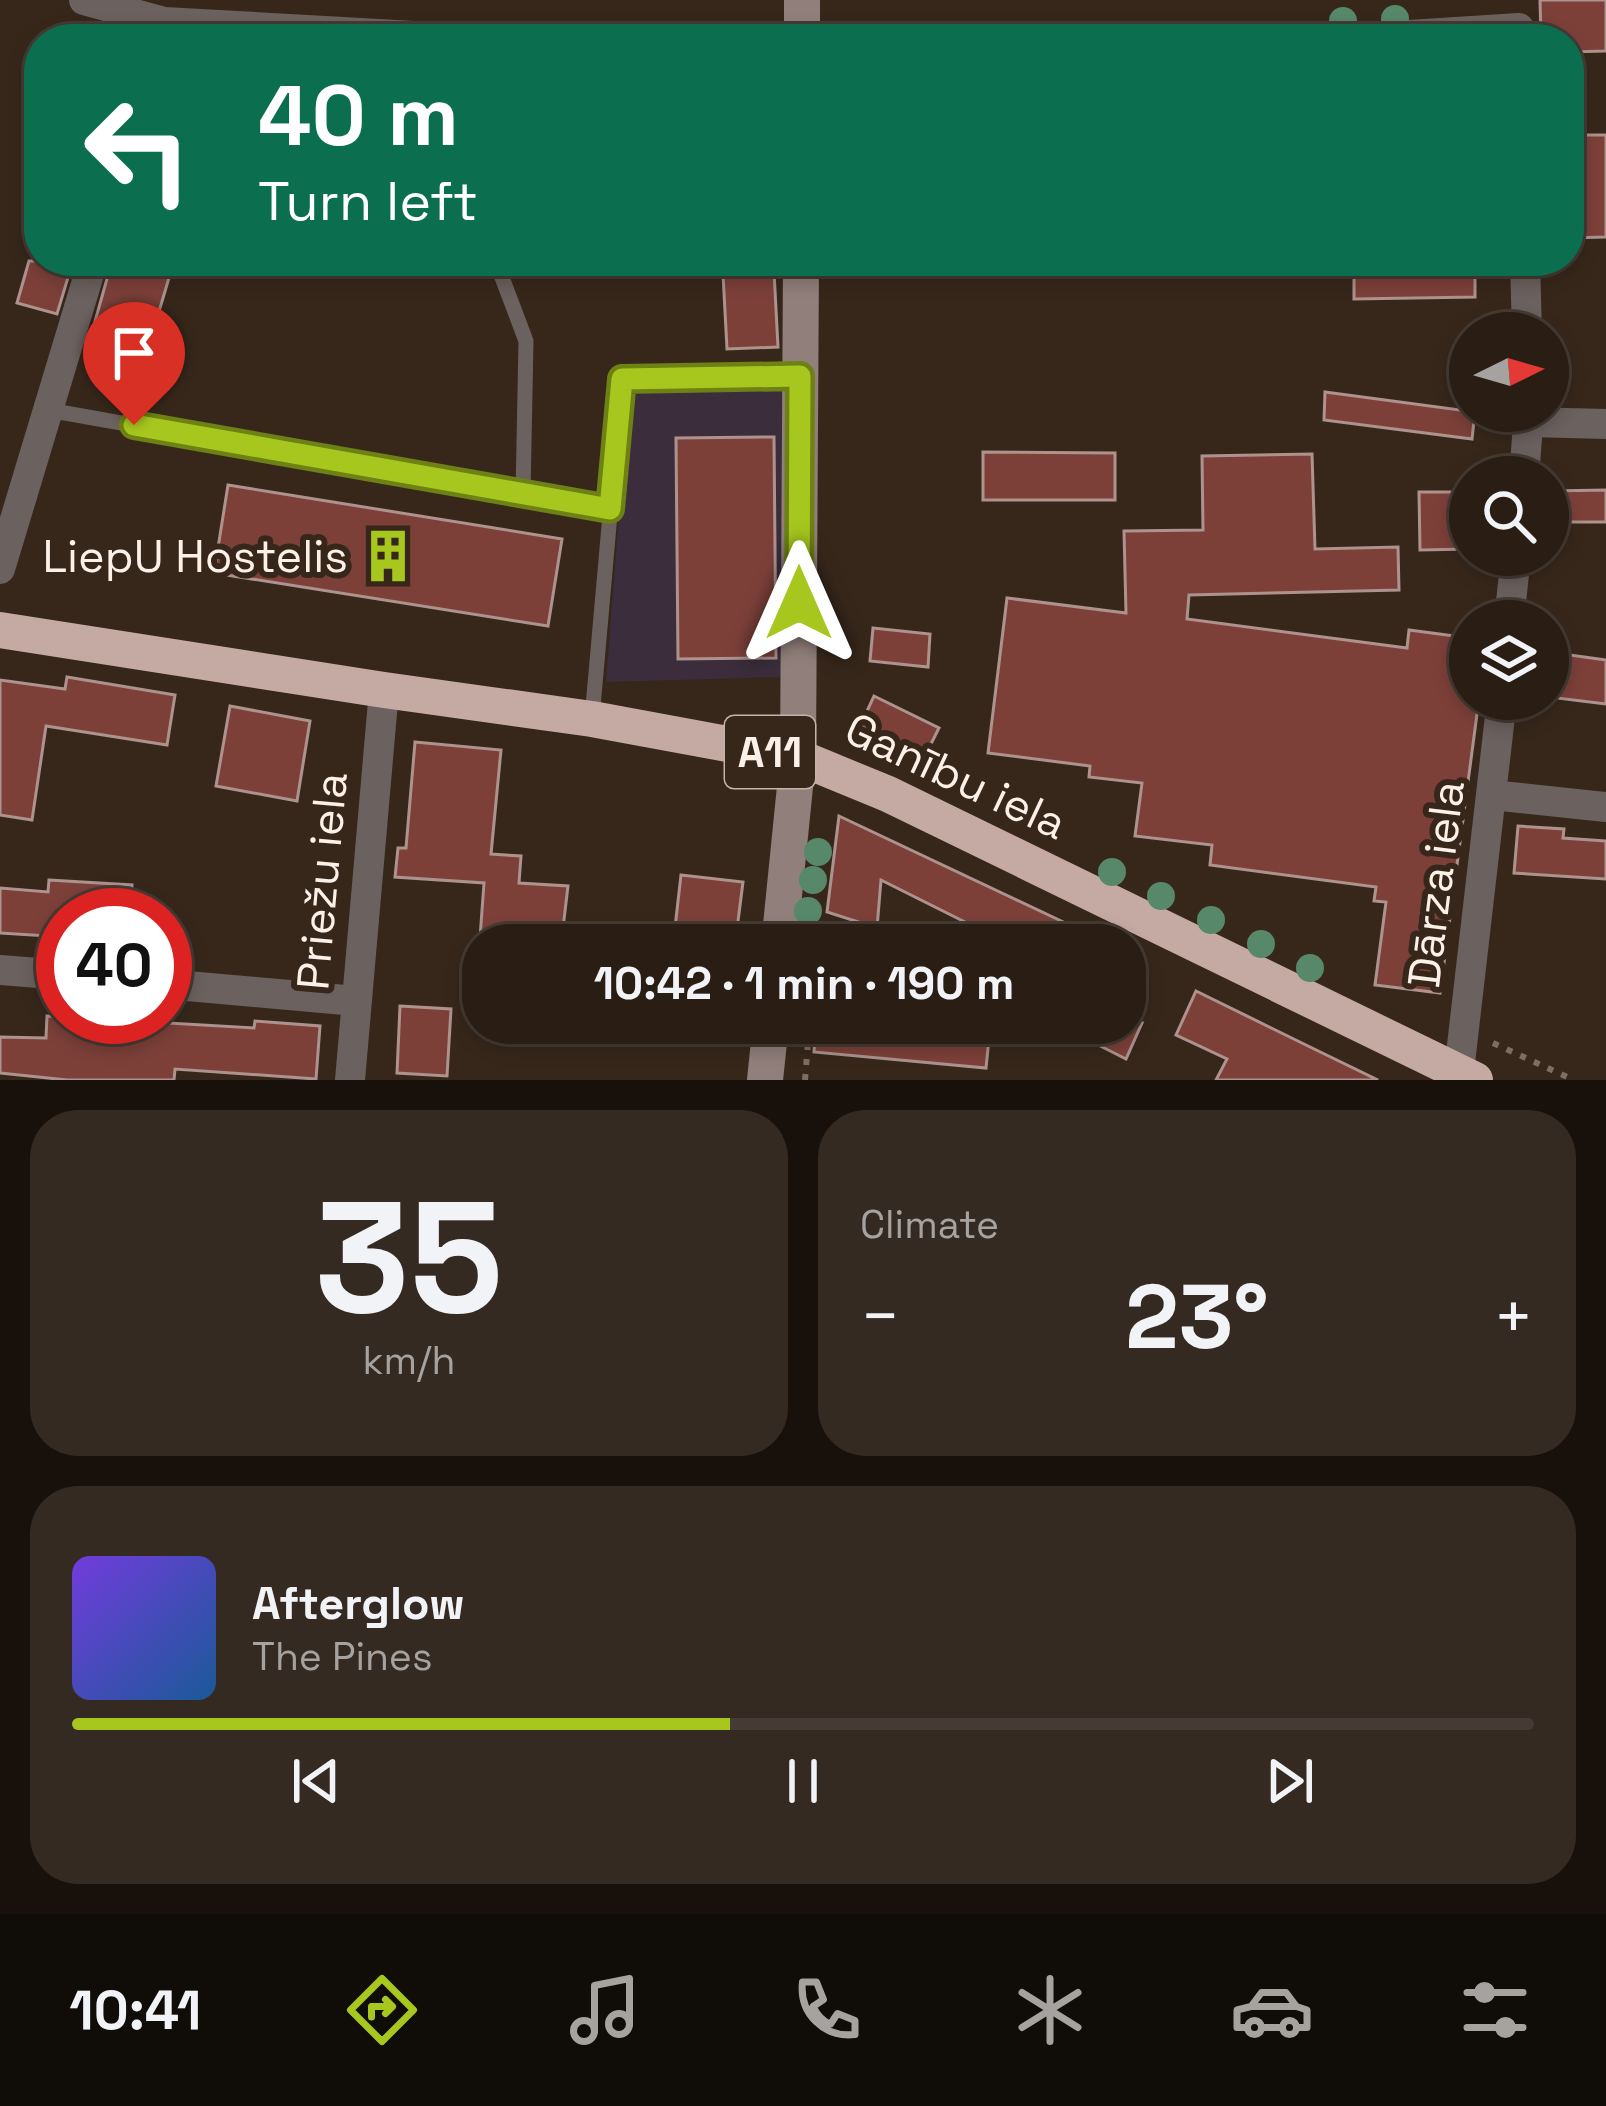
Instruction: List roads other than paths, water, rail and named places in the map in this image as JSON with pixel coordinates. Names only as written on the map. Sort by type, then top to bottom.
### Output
[{"type":"highway","name":"Ganību iela","points":[[0,630],[592,719],[798,757],[888,794],[1464,1078]]},
{"type":"street","points":[[84,0],[144,24]]},
{"type":"street","points":[[0,568],[88,276]]},
{"type":"street","points":[[781,924],[798,757],[801,276]]},
{"type":"street","points":[[1525,276],[1526,312]]},
{"type":"street","points":[[1569,420],[1606,424]]},
{"type":"street","name":"Priežu iela","points":[[350,1080],[384,690]]},
{"type":"street","name":"Dārza iela","points":[[1464,1078],[1500,720]]},
{"type":"street","points":[[1492,795],[1606,807]]},
{"type":"street","points":[[0,970],[36,973]]},
{"type":"street","points":[[192,986],[356,1000]]},
{"type":"street","points":[[765,1080],[769,1044]]},
{"type":"lane","points":[[502,276],[526,341],[524,494]]},
{"type":"lane","points":[[592,719],[622,379],[800,376]]},
{"type":"lane","points":[[48,410],[610,509]]},
{"type":"place","name":"LiepU Hostelis","points":[[388,556]]}]
